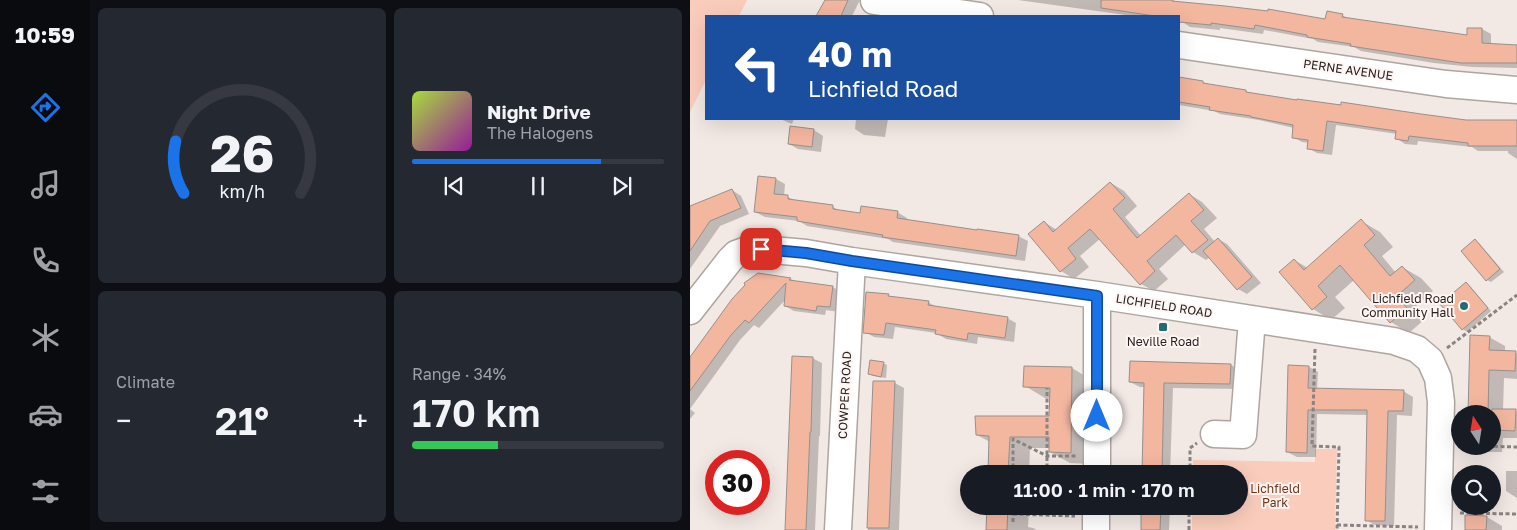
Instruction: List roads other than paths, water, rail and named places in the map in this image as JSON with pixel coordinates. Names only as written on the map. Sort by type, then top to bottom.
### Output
[{"type":"street","points":[[872,6],[969,15]]},
{"type":"street","name":"PERNE AVENUE","points":[[1180,45],[1446,84],[1517,90]]},
{"type":"street","name":"LICHFIELD ROAD","points":[[690,311],[736,254],[747,250],[761,249],[806,253],[1394,341],[1417,350],[1430,360],[1438,378],[1441,402],[1438,523]]},
{"type":"street","name":"COWPER ROAD","points":[[838,530],[852,261]]},
{"type":"street","points":[[1097,296],[1097,465]]},
{"type":"street","points":[[1214,434],[1243,435],[1252,319]]},
{"type":"place","name":"Lichfield Road Community Hall","points":[[1464,306]]},
{"type":"place","name":"Neville Road","points":[[1163,327]]},
{"type":"park label","name":"Lichfield Park","points":[[1275,496]]}]
